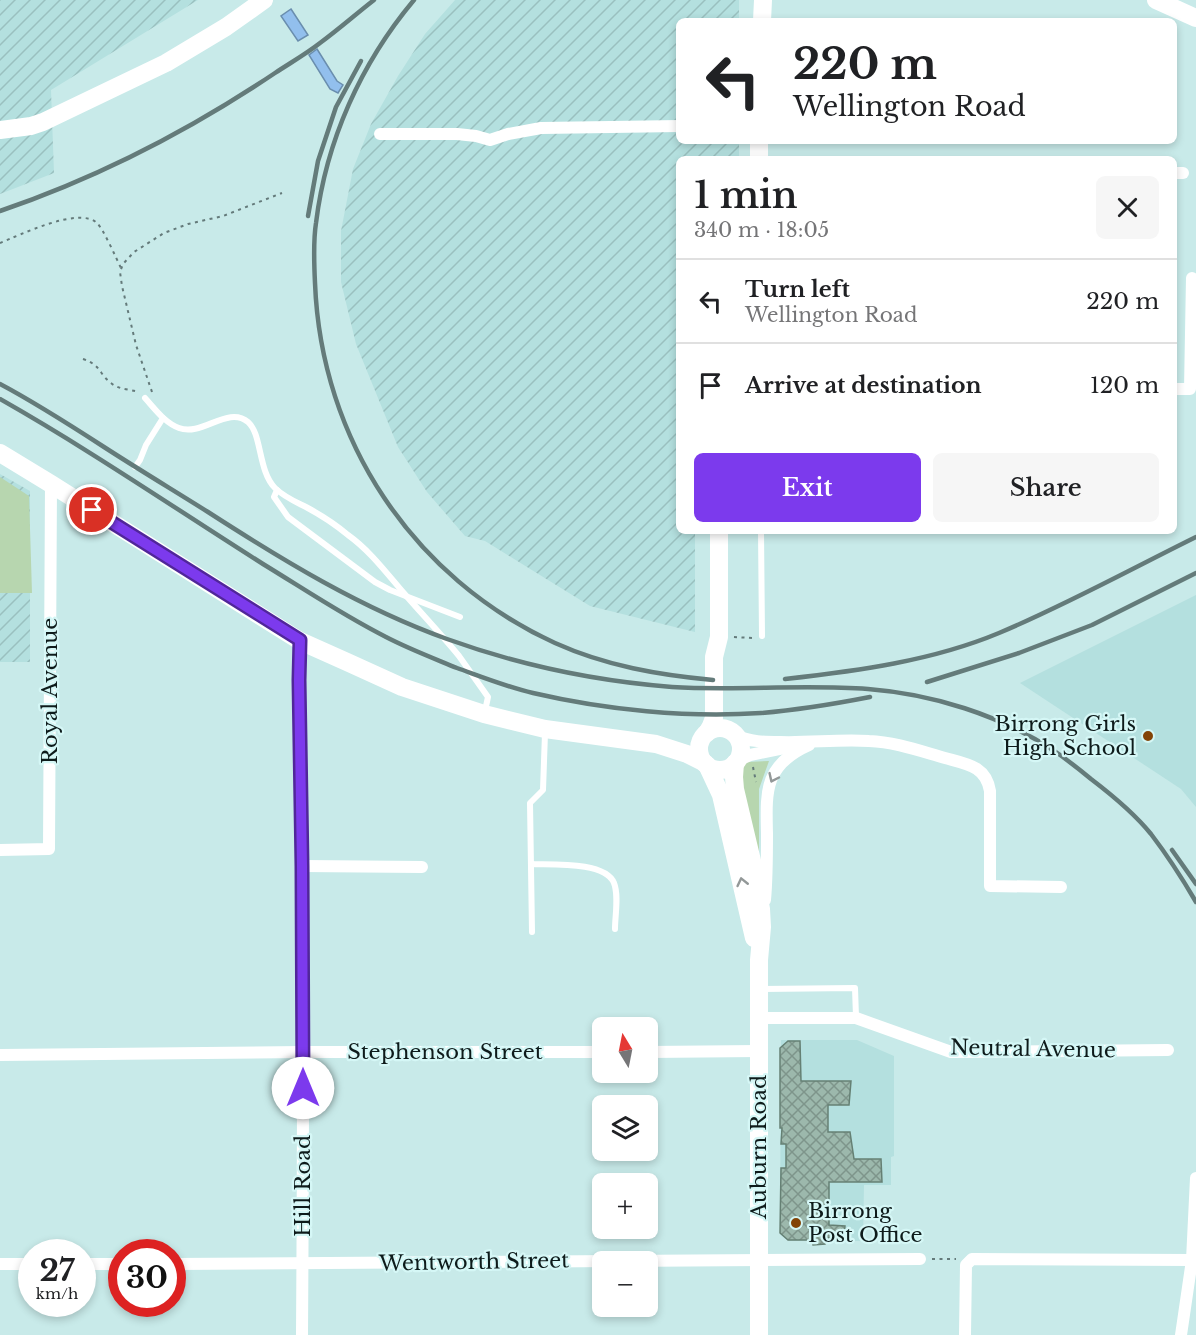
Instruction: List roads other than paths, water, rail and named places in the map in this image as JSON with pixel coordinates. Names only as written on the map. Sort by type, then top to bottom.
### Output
[{"type":"main road","points":[[0,130],[43,122],[146,73],[226,27],[264,0]]},
{"type":"main road","points":[[762,0],[762,18]]},
{"type":"main road","points":[[1156,0],[1196,18]]},
{"type":"main road","points":[[0,453],[300,640],[402,687],[486,706],[545,729],[656,744],[687,754],[714,769],[721,770],[741,763],[741,745],[720,730]]},
{"type":"main road","points":[[719,534],[727,637],[719,657],[720,730]]},
{"type":"main road","points":[[656,744],[687,740],[720,730]]},
{"type":"main road","points":[[706,764],[700,756],[699,747],[720,730]]},
{"type":"main road","name":"Auburn Road","points":[[741,763],[734,777],[735,789],[759,896],[762,927],[759,960],[759,1335]]},
{"type":"main road","name":"Auburn Road","points":[[706,764],[721,795],[759,960]]},
{"type":"street","points":[[380,134],[457,134],[490,140],[541,128],[676,126]]},
{"type":"street","points":[[1177,389],[1190,389],[1191,278]]},
{"type":"street","name":"Royal Avenue","points":[[0,850],[49,849],[51,484]]},
{"type":"street","name":"Hill Road","points":[[300,640],[303,1053],[302,1335]]},
{"type":"street","points":[[720,730],[758,741],[842,740],[900,745],[980,770],[985,775],[990,791],[990,886],[1061,886]]},
{"type":"street","points":[[741,763],[750,755],[812,742]]},
{"type":"street","name":"Auburn Road","points":[[762,927],[766,883],[766,804],[769,783],[784,760],[812,742]]},
{"type":"street","points":[[302,866],[422,867]]},
{"type":"street","name":"Neutral Avenue","points":[[760,1018],[856,1018],[951,1052],[1168,1050]]},
{"type":"street","points":[[658,1052],[759,1051]]},
{"type":"street","name":"Stephenson Street","points":[[0,1055],[592,1052]]},
{"type":"street","points":[[1181,1335],[1192,1260],[1196,1178]]},
{"type":"street","name":"Wentworth Street","points":[[186,1264],[920,1259]]},
{"type":"street","points":[[965,1335],[966,1265],[976,1259],[1192,1260]]},
{"type":"street","points":[[0,1264],[18,1264]]},
{"type":"lane","points":[[145,398],[163,418],[177,428],[189,430],[229,417],[247,421],[255,434],[266,475],[277,490],[323,516],[373,557],[458,655],[486,706]]},
{"type":"lane","points":[[135,467],[163,418]]},
{"type":"lane","points":[[277,490],[274,498],[288,517],[375,582],[390,591],[460,617]]},
{"type":"lane","points":[[761,534],[762,636]]},
{"type":"lane","points":[[532,932],[530,803],[543,790],[545,729]]},
{"type":"lane","points":[[531,864],[573,866],[607,873],[614,882],[616,894],[615,929]]},
{"type":"lane","points":[[759,989],[855,988],[856,1018]]},
{"type":"water","points":[[291,9],[308,35],[298,41],[281,16]]},
{"type":"water","points":[[317,49],[337,81],[343,85],[338,93],[330,89],[309,55]]},
{"type":"railway","points":[[0,211],[107,168],[210,114],[309,51],[374,0]]},
{"type":"railway","points":[[414,0],[378,50],[349,104],[328,162],[315,230],[315,283],[321,341],[335,396],[356,449],[384,498],[418,542],[458,581],[504,615],[555,643],[594,658],[653,672],[713,680]]},
{"type":"railway","points":[[308,216],[318,161],[336,107],[361,61]]},
{"type":"railway","points":[[0,384],[53,414],[265,548],[324,582],[384,613],[447,639],[502,657],[614,681],[696,688],[868,689],[941,701],[1010,726],[1058,753],[1130,812],[1157,842],[1196,902]]},
{"type":"railway","points":[[0,399],[100,459],[355,620],[412,649],[495,682],[533,693],[589,704],[676,713],[761,713],[870,697]]},
{"type":"railway","points":[[785,679],[894,664],[974,643],[1049,611],[1196,537]]},
{"type":"railway","points":[[927,682],[1019,653],[1092,625],[1196,573]]},
{"type":"railway","points":[[1172,850],[1196,884]]},
{"type":"place","name":"Birrong Girls High School","points":[[1148,736]]},
{"type":"place","name":"Birrong Post Office","points":[[796,1223]]}]
